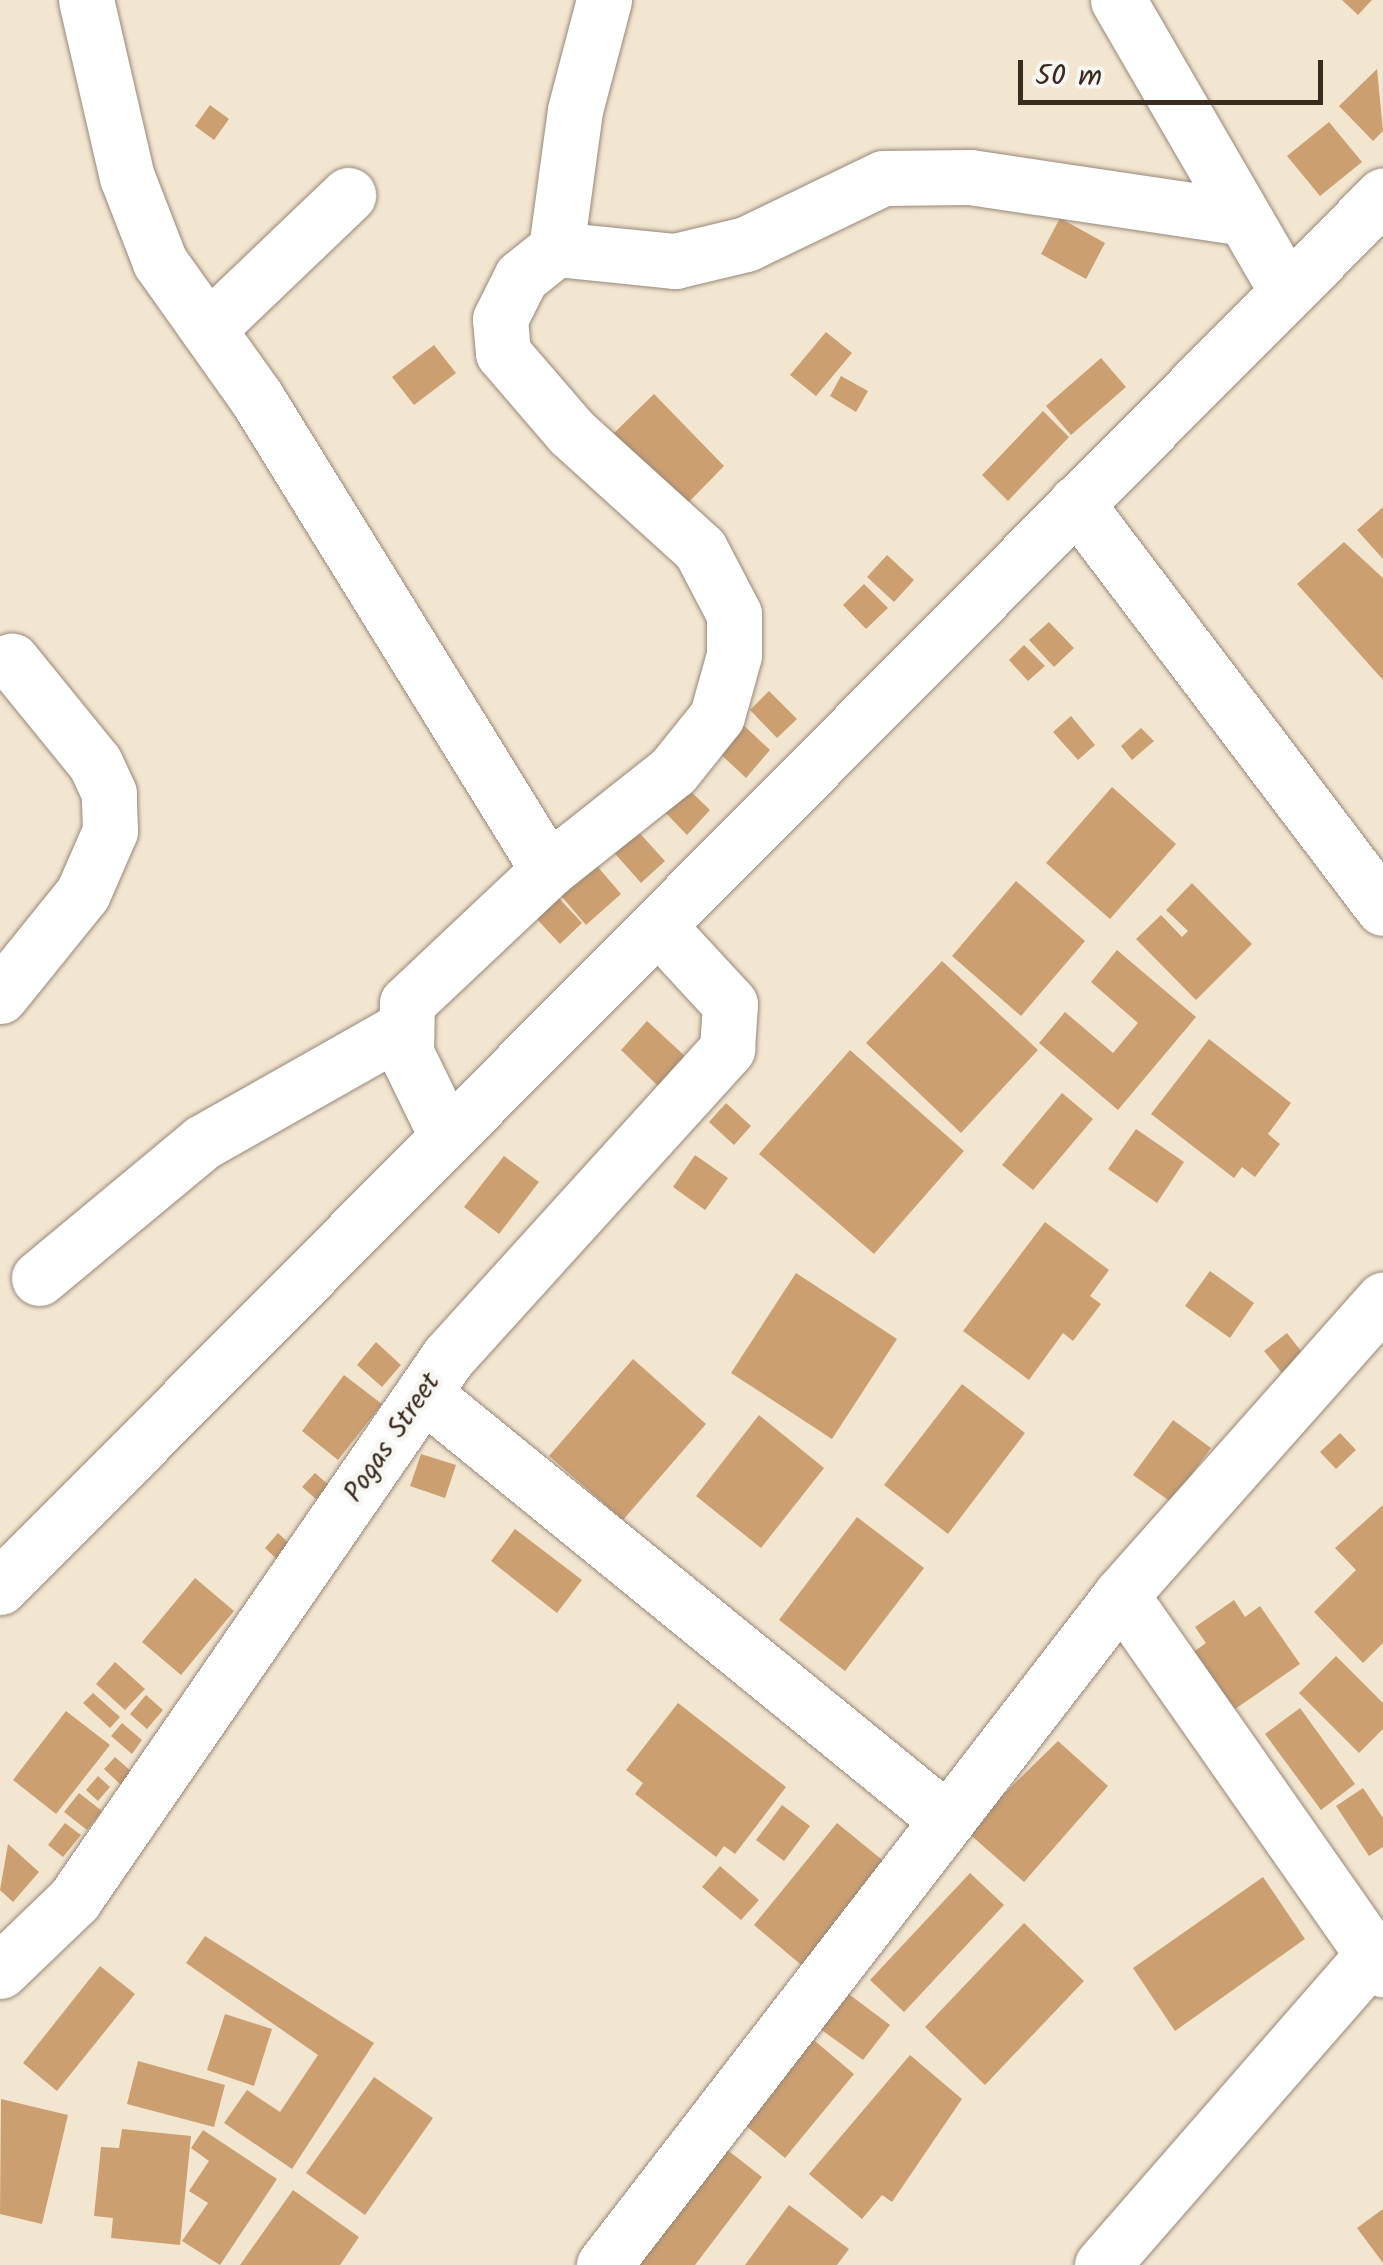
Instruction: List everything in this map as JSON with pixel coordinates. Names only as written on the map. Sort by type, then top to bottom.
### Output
[{"type":"street","points":[[86,0],[127,176],[160,262],[208,329],[548,870]]},
{"type":"street","points":[[447,1137],[403,1029],[407,1002],[548,870],[674,770],[717,716],[734,614],[700,550],[571,432],[503,352],[500,318],[522,277],[556,249],[575,110],[604,0]]},
{"type":"street","points":[[1118,0],[1238,217],[1288,291]]},
{"type":"street","points":[[556,249],[675,261],[746,244],[883,178],[970,178],[1238,217]]},
{"type":"street","points":[[208,329],[348,195]]},
{"type":"street","points":[[4,1577],[1383,196]]},
{"type":"street","points":[[1076,503],[1383,908]]},
{"type":"street","points":[[0,996],[83,893],[110,831],[109,793],[95,762],[12,662]]},
{"type":"street","name":"Pogas Street","points":[[0,1971],[74,1900],[424,1394],[727,1049],[730,1004],[658,926]]},
{"type":"street","points":[[39,1278],[203,1142],[403,1029]]},
{"type":"street","points":[[604,2265],[1121,1595],[1383,1300]]},
{"type":"street","points":[[424,1394],[947,1820]]},
{"type":"street","points":[[1102,2265],[1377,1963],[1121,1595]]},
{"type":"building","points":[[1342,0],[1372,0],[1358,15]]},
{"type":"building","points":[[1377,69],[1383,131],[1373,141],[1339,106]]},
{"type":"building","points":[[210,105],[229,119],[214,140],[195,126]]},
{"type":"building","points":[[1329,122],[1362,162],[1320,196],[1287,156]]},
{"type":"building","points":[[1060,218],[1105,243],[1086,279],[1041,254]]},
{"type":"building","points":[[826,332],[852,353],[816,396],[790,375]]},
{"type":"building","points":[[434,345],[456,373],[414,405],[392,377]]},
{"type":"building","points":[[1101,358],[1126,387],[1071,435],[1046,406]]},
{"type":"building","points":[[841,376],[868,391],[856,412],[830,396]]},
{"type":"building","points":[[654,394],[724,466],[684,507],[613,434]]},
{"type":"building","points":[[1043,411],[1069,437],[1008,501],[982,475]]},
{"type":"building","points":[[1383,507],[1383,559],[1357,530]]},
{"type":"building","points":[[1344,542],[1383,578],[1383,680],[1297,584]]},
{"type":"building","points":[[887,555],[914,580],[894,602],[867,577]]},
{"type":"building","points":[[864,584],[888,608],[866,629],[843,605]]},
{"type":"building","points":[[1049,622],[1074,648],[1054,667],[1029,640]]},
{"type":"building","points":[[1024,645],[1045,666],[1028,681],[1009,660]]},
{"type":"building","points":[[769,691],[797,719],[777,738],[750,710]]},
{"type":"building","points":[[1071,716],[1095,745],[1078,760],[1053,732]]},
{"type":"building","points":[[738,720],[770,750],[746,778],[714,748]]},
{"type":"building","points":[[1141,728],[1154,741],[1132,760],[1121,746]]},
{"type":"building","points":[[682,783],[710,810],[687,835],[659,806]]},
{"type":"building","points":[[1112,787],[1176,844],[1110,919],[1046,863]]},
{"type":"building","points":[[634,827],[665,861],[641,883],[610,848]]},
{"type":"building","points":[[592,860],[621,894],[586,925],[557,891]]},
{"type":"building","points":[[1016,881],[1085,941],[1021,1016],[952,956]]},
{"type":"building","points":[[1192,883],[1252,944],[1196,1000],[1136,939],[1161,915],[1182,937],[1188,931],[1166,910]]},
{"type":"building","points":[[557,896],[582,923],[560,944],[535,917]]},
{"type":"building","points":[[1117,950],[1196,1017],[1118,1110],[1039,1043],[1065,1012],[1113,1053],[1138,1023],[1091,982]]},
{"type":"building","points":[[942,961],[1038,1050],[961,1133],[866,1043]]},
{"type":"building","points":[[647,1021],[686,1057],[659,1087],[621,1050]]},
{"type":"building","points":[[1209,1039],[1291,1103],[1268,1134],[1280,1144],[1255,1177],[1242,1167],[1234,1178],[1151,1114]]},
{"type":"building","points":[[850,1050],[964,1151],[874,1254],[759,1154]]},
{"type":"building","points":[[1062,1093],[1093,1119],[1033,1190],[1002,1165]]},
{"type":"building","points":[[726,1103],[751,1126],[734,1145],[709,1122]]},
{"type":"building","points":[[1136,1129],[1184,1162],[1157,1203],[1108,1169]]},
{"type":"building","points":[[695,1155],[728,1178],[705,1210],[673,1187]]},
{"type":"building","points":[[504,1156],[539,1182],[499,1234],[464,1207]]},
{"type":"building","points":[[1045,1222],[1109,1270],[1090,1296],[1101,1304],[1073,1341],[1063,1333],[1029,1380],[963,1331]]},
{"type":"building","points":[[1210,1271],[1254,1303],[1230,1338],[1185,1306]]},
{"type":"building","points":[[796,1273],[897,1339],[832,1439],[731,1373]]},
{"type":"building","points":[[1287,1333],[1304,1355],[1282,1373],[1264,1351]]},
{"type":"building","points":[[376,1342],[401,1365],[382,1387],[357,1365]]},
{"type":"building","points":[[633,1359],[706,1424],[623,1520],[549,1456]]},
{"type":"building","points":[[344,1375],[382,1404],[338,1460],[302,1431]]},
{"type":"building","points":[[962,1384],[1025,1433],[948,1534],[884,1485]]},
{"type":"building","points":[[759,1415],[824,1468],[761,1548],[696,1496]]},
{"type":"building","points":[[1173,1420],[1211,1448],[1171,1502],[1133,1475]]},
{"type":"building","points":[[1340,1433],[1356,1450],[1336,1469],[1320,1452]]},
{"type":"building","points":[[421,1454],[456,1465],[445,1498],[410,1486]]},
{"type":"building","points":[[315,1473],[337,1492],[324,1506],[302,1487]]},
{"type":"building","points":[[1383,1505],[1383,1643],[1363,1663],[1314,1612],[1356,1570],[1335,1548]]},
{"type":"building","points":[[857,1517],[924,1568],[845,1671],[779,1620]]},
{"type":"building","points":[[515,1529],[582,1580],[557,1613],[491,1561]]},
{"type":"building","points":[[278,1533],[297,1551],[284,1566],[265,1548]]},
{"type":"building","points":[[195,1578],[234,1611],[181,1675],[142,1642]]},
{"type":"building","points":[[1234,1600],[1245,1617],[1260,1606],[1300,1664],[1225,1716],[1185,1658],[1206,1643],[1195,1627]]},
{"type":"building","points":[[1336,1656],[1383,1703],[1383,1729],[1359,1753],[1299,1693]]},
{"type":"building","points":[[115,1662],[145,1689],[125,1710],[96,1684]]},
{"type":"building","points":[[93,1693],[120,1717],[110,1728],[83,1703]]},
{"type":"building","points":[[146,1695],[163,1710],[147,1729],[130,1714]]},
{"type":"building","points":[[678,1703],[786,1787],[735,1854],[724,1846],[716,1857],[635,1794],[643,1783],[626,1770]]},
{"type":"building","points":[[1300,1708],[1355,1784],[1321,1810],[1265,1734]]},
{"type":"building","points":[[66,1711],[110,1745],[56,1814],[13,1780]]},
{"type":"building","points":[[122,1723],[142,1740],[132,1754],[111,1736]]},
{"type":"building","points":[[1058,1741],[1108,1786],[1024,1882],[966,1831]]},
{"type":"building","points":[[115,1757],[133,1773],[121,1785],[104,1769]]},
{"type":"building","points":[[98,1776],[110,1787],[98,1801],[86,1790]]},
{"type":"building","points":[[1363,1788],[1383,1818],[1383,1847],[1369,1856],[1336,1806]]},
{"type":"building","points":[[79,1793],[102,1811],[87,1830],[64,1812]]},
{"type":"building","points":[[782,1805],[810,1826],[784,1861],[756,1840]]},
{"type":"building","points":[[65,1823],[81,1835],[63,1857],[48,1845]]},
{"type":"building","points":[[837,1823],[897,1872],[813,1975],[754,1925]]},
{"type":"building","points":[[8,1844],[39,1872],[13,1902],[0,1890]]},
{"type":"building","points":[[720,1866],[759,1900],[741,1920],[702,1887]]},
{"type":"building","points":[[970,1873],[1004,1905],[904,2012],[870,1980]]},
{"type":"building","points":[[1263,1877],[1305,1939],[1175,2031],[1133,1968]]},
{"type":"building","points":[[1024,1923],[1084,1981],[985,2085],[925,2027]]},
{"type":"building","points":[[205,1936],[374,2043],[292,2169],[224,2123],[247,2090],[280,2112],[318,2055],[186,1963]]},
{"type":"building","points":[[100,1966],[135,1994],[57,2091],[23,2063]]},
{"type":"building","points":[[846,1992],[890,2025],[863,2060],[819,2028]]},
{"type":"building","points":[[225,2014],[272,2029],[254,2086],[207,2070]]},
{"type":"building","points":[[809,2036],[854,2074],[785,2158],[739,2120]]},
{"type":"building","points":[[910,2055],[962,2099],[892,2202],[882,2195],[862,2219],[809,2174]]},
{"type":"building","points":[[138,2061],[225,2085],[214,2127],[127,2104]]},
{"type":"building","points":[[374,2077],[433,2118],[365,2215],[306,2173]]},
{"type":"building","points":[[1,2099],[68,2115],[42,2224],[0,2214]]},
{"type":"building","points":[[122,2129],[191,2136],[180,2245],[111,2238],[113,2218],[94,2216],[101,2147],[119,2148]]},
{"type":"building","points":[[203,2130],[277,2179],[220,2265],[182,2241],[208,2203],[189,2191],[209,2161],[191,2148]]},
{"type":"building","points":[[721,2145],[762,2177],[695,2265],[631,2265]]},
{"type":"building","points":[[293,2190],[359,2237],[340,2265],[240,2265]]},
{"type":"building","points":[[789,2205],[849,2249],[837,2265],[745,2265]]},
{"type":"building","points":[[1383,2209],[1383,2263],[1357,2228]]}]
